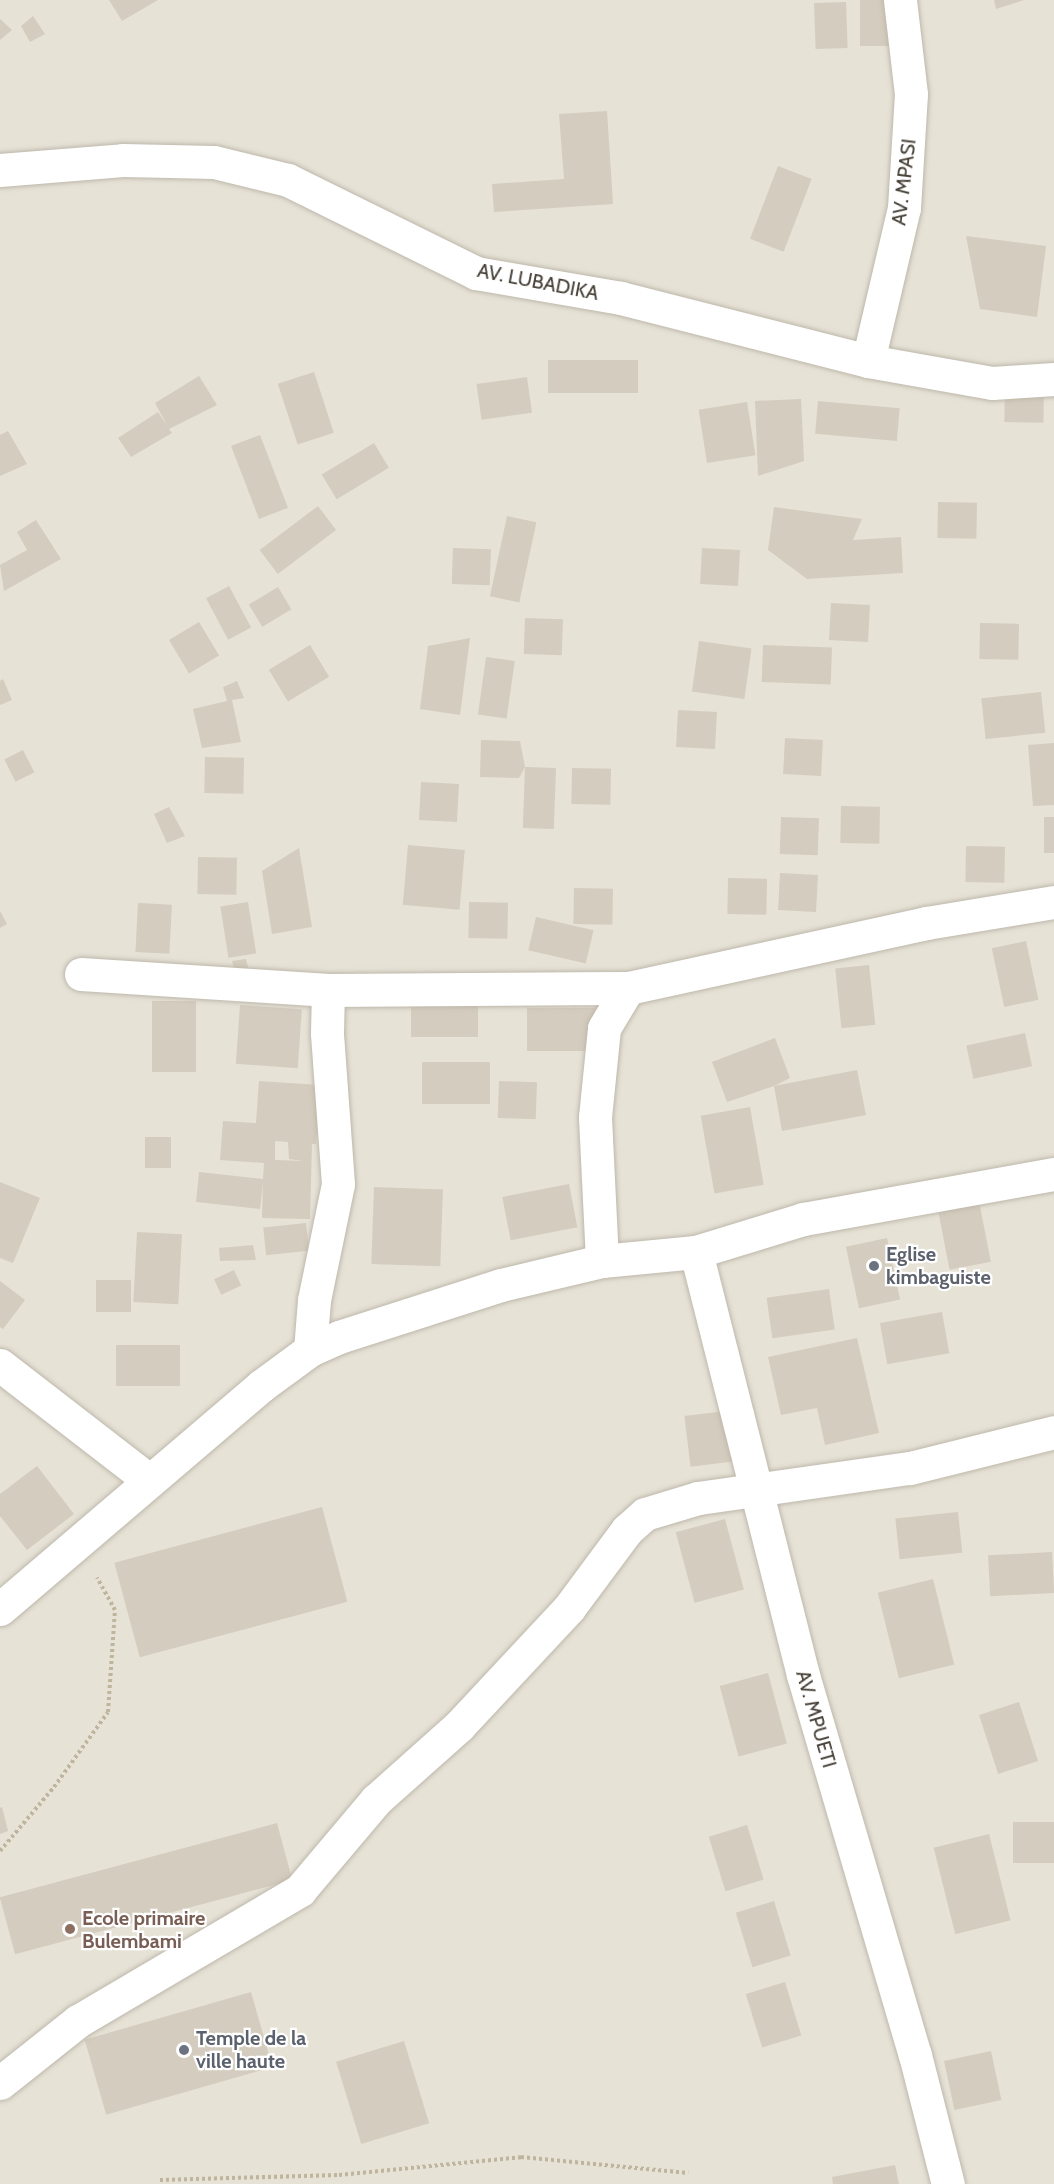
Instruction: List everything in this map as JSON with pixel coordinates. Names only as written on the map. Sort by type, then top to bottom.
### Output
[{"type":"street","name":"AV. MPASI","points":[[868,361],[904,208],[910,94],[900,0]]},
{"type":"street","name":"AV. LUBADIKA","points":[[0,170],[123,160],[214,162],[288,180],[476,273],[621,298],[868,361],[992,383],[1054,379]]},
{"type":"street","points":[[81,974],[328,990],[628,988],[926,923],[1054,902]]},
{"type":"street","points":[[602,1261],[595,1117],[604,1028],[628,988]]},
{"type":"street","points":[[310,1350],[314,1300],[338,1184],[327,1033],[328,990]]},
{"type":"street","points":[[0,1610],[149,1480],[310,1350],[501,1285],[602,1261],[696,1252],[803,1219],[1054,1174]]},
{"type":"street","name":"AV. MPUETI","points":[[696,1252],[803,1675],[915,2055],[948,2184]]},
{"type":"street","points":[[0,1365],[149,1480]]},
{"type":"street","points":[[0,2083],[78,2021],[300,1890],[376,1800],[459,1726],[569,1608],[627,1530],[645,1514],[698,1498],[910,1468],[1054,1432]]},
{"type":"path","points":[[0,1851],[54,1787],[108,1712],[115,1610],[97,1578]]},
{"type":"path","points":[[160,2180],[339,2175],[521,2157],[688,2173]]},
{"type":"shaded area","points":[[0,0],[1054,0],[1054,2184],[0,2184]]},
{"type":"building","points":[[109,0],[158,0],[122,21]]},
{"type":"building","points":[[860,0],[896,0],[896,46],[860,46]]},
{"type":"building","points":[[994,0],[1024,0],[996,9]]},
{"type":"building","points":[[846,2],[848,48],[816,49],[814,3]]},
{"type":"building","points":[[33,16],[45,34],[30,42],[21,26]]},
{"type":"building","points":[[0,19],[12,30],[0,40]]},
{"type":"building","points":[[607,111],[613,204],[494,212],[492,184],[564,179],[559,114]]},
{"type":"building","points":[[778,166],[812,179],[784,252],[750,239]]},
{"type":"building","points":[[966,236],[1046,246],[1037,317],[980,309]]},
{"type":"building","points":[[548,360],[638,360],[638,393],[548,393]]},
{"type":"building","points":[[314,372],[334,433],[298,445],[278,384]]},
{"type":"building","points":[[199,376],[217,405],[169,429],[172,433],[131,457],[118,438],[158,412],[168,427],[155,403]]},
{"type":"building","points":[[527,377],[532,413],[482,420],[476,384]]},
{"type":"building","points":[[1005,386],[1044,387],[1043,423],[1004,422]]},
{"type":"building","points":[[801,399],[804,461],[758,476],[755,401]]},
{"type":"building","points":[[818,401],[900,408],[897,441],[815,434]]},
{"type":"building","points":[[747,402],[755,455],[707,463],[699,410]]},
{"type":"building","points":[[8,431],[27,464],[0,476],[0,435]]},
{"type":"building","points":[[260,435],[288,508],[259,519],[231,446]]},
{"type":"building","points":[[374,443],[389,468],[337,499],[322,474]]},
{"type":"building","points":[[938,502],[977,503],[976,539],[937,538]]},
{"type":"building","points":[[318,506],[336,530],[278,574],[260,550]]},
{"type":"building","points":[[774,507],[862,519],[853,540],[901,537],[903,573],[807,579],[768,550]]},
{"type":"building","points":[[507,516],[536,522],[519,602],[490,596]]},
{"type":"building","points":[[36,520],[61,559],[4,591],[0,565],[27,550],[17,532]]},
{"type":"building","points":[[453,548],[491,549],[490,585],[452,584]]},
{"type":"building","points":[[702,548],[740,550],[738,586],[700,584]]},
{"type":"building","points":[[229,586],[251,627],[228,640],[206,598]]},
{"type":"building","points":[[278,587],[291,609],[262,627],[249,605]]},
{"type":"building","points":[[831,603],[870,605],[868,642],[829,640]]},
{"type":"building","points":[[525,618],[563,619],[562,655],[524,654]]},
{"type":"building","points":[[199,622],[219,655],[189,673],[169,640]]},
{"type":"building","points":[[980,623],[1019,624],[1018,660],[979,659]]},
{"type":"building","points":[[470,638],[460,715],[420,709],[428,646]]},
{"type":"building","points":[[699,641],[751,648],[744,699],[692,692]]},
{"type":"building","points":[[310,645],[329,677],[288,701],[269,670]]},
{"type":"building","points":[[763,645],[832,647],[831,684],[762,682]]},
{"type":"building","points":[[486,657],[515,661],[507,718],[478,714]]},
{"type":"building","points":[[3,679],[12,700],[0,705],[0,681]]},
{"type":"building","points":[[237,681],[244,698],[232,700],[241,742],[202,748],[193,709],[227,701],[223,687]]},
{"type":"building","points":[[1041,692],[1045,733],[986,739],[981,698]]},
{"type":"building","points":[[678,710],[717,712],[715,749],[676,747]]},
{"type":"building","points":[[785,738],[823,740],[821,776],[783,774]]},
{"type":"building","points":[[481,740],[520,741],[525,767],[519,778],[480,777]]},
{"type":"building","points":[[1054,743],[1054,805],[1033,806],[1028,745]]},
{"type":"building","points":[[23,750],[34,772],[16,782],[4,760]]},
{"type":"building","points":[[205,757],[244,758],[243,794],[204,793]]},
{"type":"building","points":[[525,767],[556,768],[554,829],[523,828]]},
{"type":"building","points":[[572,768],[611,769],[610,805],[571,804]]},
{"type":"building","points":[[421,782],[459,784],[457,822],[419,820]]},
{"type":"building","points":[[841,806],[880,807],[879,844],[840,843]]},
{"type":"building","points":[[169,807],[185,836],[167,843],[154,814]]},
{"type":"building","points":[[781,817],[819,818],[818,855],[780,854]]},
{"type":"building","points":[[1044,817],[1054,817],[1054,853],[1044,853]]},
{"type":"building","points":[[408,845],[465,850],[460,910],[403,905]]},
{"type":"building","points":[[966,846],[1005,847],[1004,883],[965,882]]},
{"type":"building","points":[[299,848],[312,927],[272,934],[262,871]]},
{"type":"building","points":[[198,857],[237,858],[236,895],[197,894]]},
{"type":"building","points":[[780,873],[818,875],[816,912],[778,910]]},
{"type":"building","points":[[728,878],[767,879],[766,915],[727,914]]},
{"type":"building","points":[[574,888],[613,889],[612,925],[573,924]]},
{"type":"building","points":[[248,902],[256,953],[228,958],[220,906]]},
{"type":"building","points":[[469,902],[508,903],[507,939],[468,938]]},
{"type":"building","points":[[138,903],[172,905],[169,954],[135,952]]},
{"type":"building","points":[[0,911],[7,924],[0,928]]},
{"type":"building","points":[[536,917],[593,930],[586,963],[528,950]]},
{"type":"building","points":[[1026,941],[1038,1000],[1004,1007],[992,948]]},
{"type":"building","points":[[246,959],[250,975],[236,977],[232,961]]},
{"type":"building","points":[[869,965],[875,1025],[841,1028],[835,969]]},
{"type":"building","points":[[411,994],[478,994],[478,1037],[411,1037]]},
{"type":"building","points":[[152,1001],[196,1001],[196,1072],[152,1072]]},
{"type":"building","points":[[240,1005],[302,1009],[298,1068],[236,1064]]},
{"type":"building","points":[[527,1008],[595,1008],[595,1051],[527,1051]]},
{"type":"building","points":[[1025,1033],[1032,1066],[973,1079],[966,1045]]},
{"type":"building","points":[[775,1038],[790,1078],[727,1102],[712,1062]]},
{"type":"building","points":[[422,1062],[490,1062],[490,1104],[422,1104]]},
{"type":"building","points":[[857,1070],[866,1115],[782,1131],[774,1086]]},
{"type":"building","points":[[259,1081],[320,1085],[316,1144],[312,1144],[310,1219],[262,1218],[263,1183],[260,1209],[196,1202],[199,1172],[263,1179],[264,1163],[220,1160],[223,1121],[256,1123]],"holes":[[[275,1141],[288,1142],[289,1159],[304,1161],[275,1160]]]},
{"type":"building","points":[[499,1081],[537,1082],[536,1119],[498,1118]]},
{"type":"building","points":[[750,1107],[764,1185],[714,1193],[701,1116]]},
{"type":"building","points":[[145,1137],[171,1137],[171,1168],[145,1168]]},
{"type":"building","points":[[0,1182],[40,1198],[13,1263],[0,1258]]},
{"type":"building","points":[[569,1184],[577,1227],[511,1240],[502,1197]]},
{"type":"building","points":[[374,1187],[443,1189],[440,1266],[371,1264]]},
{"type":"building","points":[[979,1201],[991,1262],[950,1270],[938,1209]]},
{"type":"building","points":[[306,1223],[309,1251],[266,1255],[263,1227]]},
{"type":"building","points":[[137,1232],[182,1234],[178,1304],[133,1302]]},
{"type":"building","points":[[887,1238],[900,1300],[859,1308],[846,1247]]},
{"type":"building","points":[[253,1245],[256,1260],[220,1261],[219,1248]]},
{"type":"building","points":[[234,1270],[241,1285],[221,1295],[214,1279]]},
{"type":"building","points":[[96,1280],[131,1280],[131,1312],[96,1312]]},
{"type":"building","points":[[0,1281],[25,1300],[3,1329],[0,1327]]},
{"type":"building","points":[[829,1289],[835,1330],[772,1338],[767,1298]]},
{"type":"building","points":[[942,1312],[949,1353],[887,1364],[880,1323]]},
{"type":"building","points":[[857,1338],[879,1433],[825,1445],[817,1408],[781,1415],[768,1357]]},
{"type":"building","points":[[116,1345],[180,1345],[180,1386],[116,1386]]},
{"type":"building","points":[[734,1410],[740,1461],[691,1467],[684,1416]]},
{"type":"building","points":[[37,1466],[74,1514],[27,1550],[0,1516],[0,1494]]},
{"type":"building","points":[[322,1507],[347,1602],[140,1657],[114,1563]]},
{"type":"building","points":[[958,1512],[962,1553],[900,1559],[895,1519]]},
{"type":"building","points":[[725,1519],[744,1590],[695,1603],[676,1532]]},
{"type":"building","points":[[1052,1552],[1054,1593],[990,1596],[988,1555]]},
{"type":"building","points":[[933,1579],[954,1664],[899,1678],[878,1593]]},
{"type":"building","points":[[768,1673],[787,1744],[739,1756],[720,1686]]},
{"type":"building","points":[[1019,1702],[1038,1761],[998,1774],[979,1715]]},
{"type":"building","points":[[2,1807],[8,1831],[0,1834],[0,1808]]},
{"type":"building","points":[[1013,1822],[1054,1822],[1054,1863],[1013,1863]]},
{"type":"building","points":[[277,1823],[292,1880],[15,1954],[0,1897]]},
{"type":"building","points":[[747,1825],[764,1880],[725,1891],[709,1837]]},
{"type":"building","points":[[989,1834],[1011,1920],[955,1934],[934,1848]]},
{"type":"building","points":[[774,1901],[791,1956],[752,1967],[736,1913]]},
{"type":"building","points":[[785,1982],[801,2036],[762,2048],[746,1994]]},
{"type":"building","points":[[251,1992],[272,2067],[106,2115],[85,2040]]},
{"type":"building","points":[[404,2041],[429,2123],[361,2144],[336,2062]]},
{"type":"building","points":[[991,2051],[1001,2100],[954,2110],[944,2061]]},
{"type":"building","points":[[895,2165],[899,2184],[833,2184],[832,2177]]},
{"type":"place","name":"Eglise kimbaguiste","points":[[874,1266]]},
{"type":"place","name":"Ecole primaire Bulembami","points":[[70,1929]]},
{"type":"place","name":"Temple de la ville haute","points":[[184,2050]]}]
